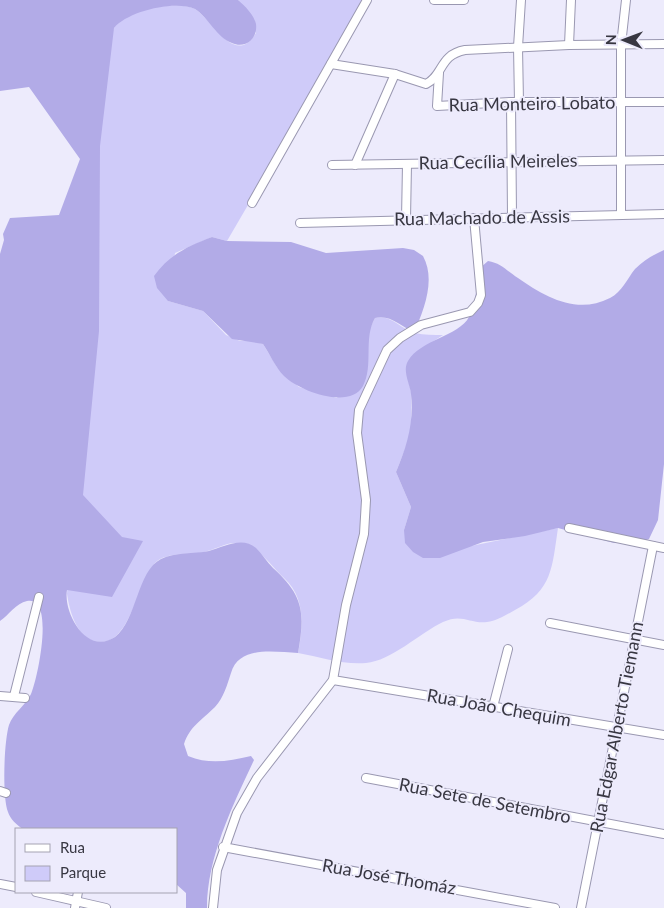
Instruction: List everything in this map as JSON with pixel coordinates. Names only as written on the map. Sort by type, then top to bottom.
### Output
[{"type":"street","points":[[252,203],[367,0]]},
{"type":"street","points":[[434,0],[464,0]]},
{"type":"street","points":[[512,217],[511,161],[522,0]]},
{"type":"street","points":[[569,45],[571,0]]},
{"type":"street","points":[[621,215],[621,45],[626,0]]},
{"type":"street","points":[[330,64],[395,74],[426,84],[432,81],[448,56],[456,52],[569,45],[664,44]]},
{"type":"street","name":"Rua Monteiro Lobato","points":[[439,70],[437,106],[515,102],[664,102]]},
{"type":"street","points":[[355,165],[395,74]]},
{"type":"street","name":"Rua Cecília Meireles","points":[[332,165],[664,160]]},
{"type":"street","points":[[406,219],[407,164]]},
{"type":"street","name":"Rua Machado de Assis","points":[[300,223],[664,214]]},
{"type":"street","points":[[213,908],[217,870],[223,847],[237,813],[256,778],[333,680],[346,605],[364,534],[366,500],[357,433],[359,410],[387,350],[400,338],[421,325],[470,312],[478,303],[481,295],[474,218]]},
{"type":"street","points":[[569,528],[664,548]]},
{"type":"street","name":"Rua Edgar Alberto Tiemann","points":[[581,908],[653,546]]},
{"type":"street","points":[[14,696],[38,597]]},
{"type":"street","points":[[550,624],[664,646]]},
{"type":"street","points":[[493,707],[508,649]]},
{"type":"street","name":"Rua João Chequim","points":[[333,680],[664,735]]},
{"type":"street","points":[[0,696],[25,698]]},
{"type":"street","name":"Rua Sete de Setembro","points":[[366,778],[599,824],[664,834]]},
{"type":"street","name":"Rua José Thomáz","points":[[223,847],[555,908]]},
{"type":"street","points":[[0,884],[15,888]]},
{"type":"street","points":[[39,893],[76,904],[106,908]]},
{"type":"green space","points":[[238,0],[372,0],[362,10],[351,28],[227,241],[212,237],[175,253],[168,301],[203,311],[226,335],[240,341],[252,341],[263,344],[277,367],[299,387],[337,398],[368,341],[370,328],[375,318],[386,318],[415,333],[443,335],[414,354],[406,370],[411,392],[411,427],[409,439],[396,472],[411,507],[404,530],[471,546],[558,528],[552,566],[544,586],[528,602],[505,616],[491,621],[450,619],[395,652],[376,661],[349,663],[298,653],[302,623],[296,594],[262,554],[241,543],[233,543],[204,552],[172,555],[156,562],[144,582],[127,621],[120,632],[112,639],[102,642],[87,638],[73,618],[68,602],[85,298],[108,50],[112,33],[120,21],[140,11],[165,6],[187,6],[195,9],[202,15],[224,38],[232,44],[240,46],[248,42],[256,33]]},
{"type":"shaded area","points":[[0,0],[238,0],[251,14],[256,24],[253,38],[242,45],[226,40],[200,13],[195,9],[186,7],[164,7],[141,12],[121,22],[114,28],[100,146],[99,331],[83,495],[122,537],[143,541],[112,597],[67,590],[69,610],[79,629],[86,637],[95,641],[105,641],[115,637],[122,629],[147,574],[153,565],[161,559],[178,554],[209,551],[227,545],[245,543],[256,548],[291,587],[300,606],[301,627],[298,653],[259,652],[242,658],[235,664],[221,699],[193,728],[184,744],[188,756],[196,759],[220,761],[251,756],[254,760],[230,813],[216,851],[208,889],[207,908],[186,908],[186,893],[178,886],[178,828],[22,828],[10,817],[6,805],[4,769],[7,733],[11,721],[29,698],[34,686],[40,657],[43,624],[41,611],[36,603],[27,601],[16,607],[0,621],[0,254],[4,240],[3,234],[10,218],[59,215],[80,159],[29,87],[0,91]]},
{"type":"shaded area","points":[[212,237],[227,241],[291,242],[326,253],[403,248],[414,250],[423,256],[427,265],[429,285],[425,304],[414,333],[390,319],[375,318],[371,326],[366,378],[363,386],[356,393],[347,397],[324,396],[301,387],[284,376],[263,344],[232,339],[203,311],[168,301],[157,288],[154,276],[166,262],[187,248]]},
{"type":"shaded area","points":[[664,250],[664,464],[658,520],[649,539],[639,543],[614,543],[558,528],[525,536],[483,542],[440,558],[423,558],[413,552],[405,543],[404,530],[411,507],[396,472],[406,444],[412,405],[406,365],[421,348],[457,329],[469,317],[475,299],[480,268],[488,261],[493,262],[539,292],[562,302],[586,305],[610,298],[621,289],[638,266]]}]
